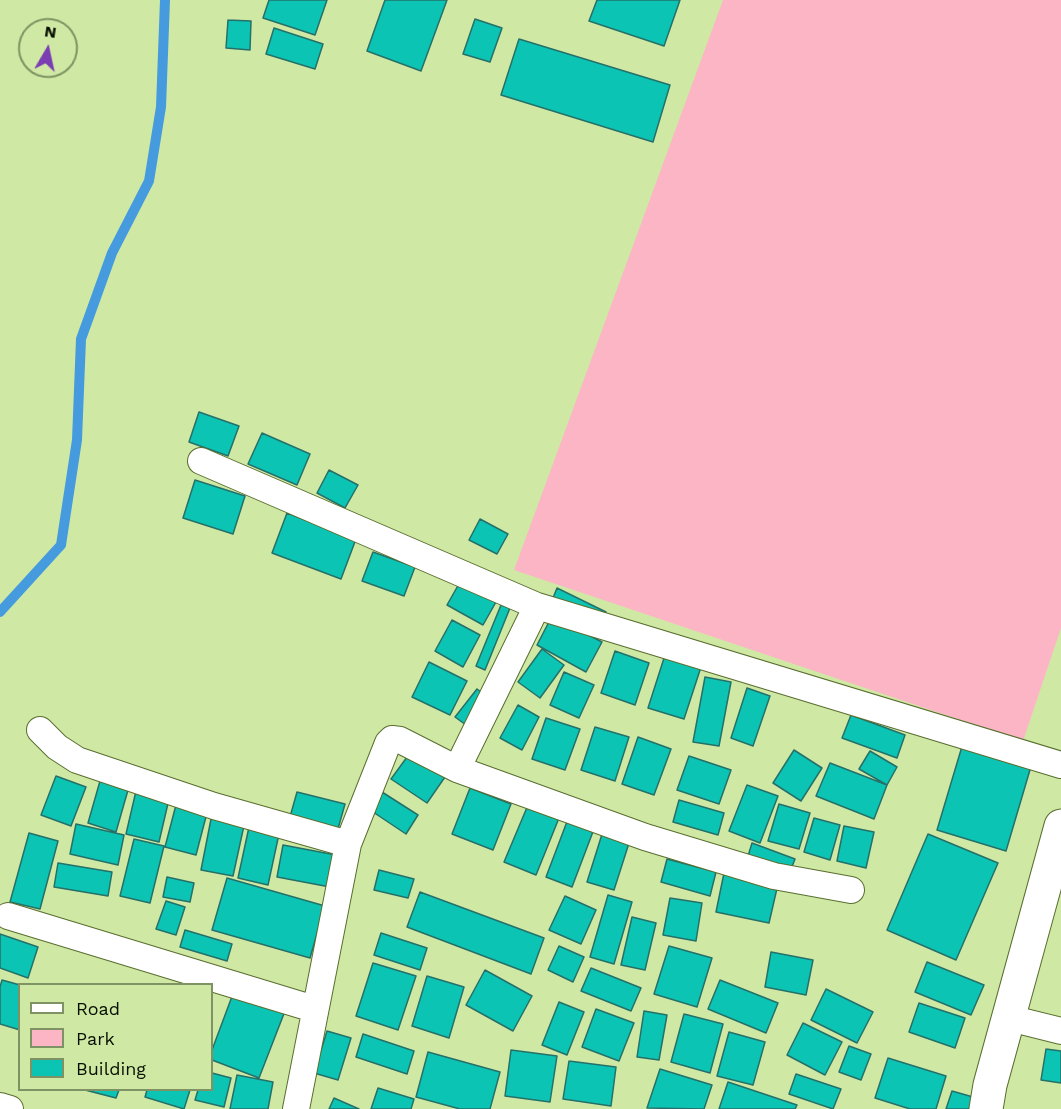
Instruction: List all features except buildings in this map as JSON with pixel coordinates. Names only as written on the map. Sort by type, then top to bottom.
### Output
[{"type":"main road","points":[[986,1109],[990,1085],[1061,826]]},
{"type":"street","points":[[201,461],[537,606],[1061,765]]},
{"type":"street","points":[[457,770],[537,606]]},
{"type":"street","points":[[40,730],[57,747],[77,760],[214,806],[348,844]]},
{"type":"street","points":[[296,1109],[348,844],[388,743],[392,739],[400,740],[457,770],[656,840],[774,876],[850,890]]},
{"type":"street","points":[[8,916],[315,1009]]},
{"type":"street","points":[[1009,1018],[1061,1031]]},
{"type":"street","points":[[0,1106],[10,1109]]},
{"type":"green space","points":[[723,0],[1061,0],[1061,628],[1023,741],[514,570]]},
{"type":"waterway","points":[[0,612],[61,545],[77,440],[81,339],[112,253],[149,181],[161,107],[165,0]]}]
